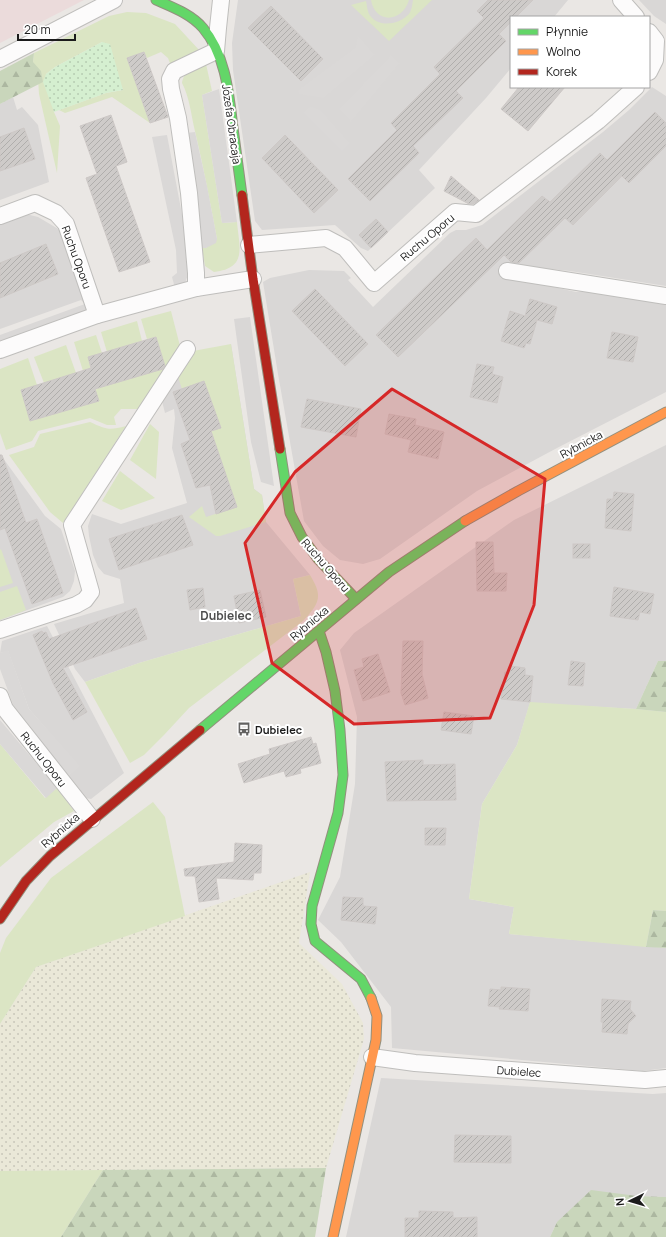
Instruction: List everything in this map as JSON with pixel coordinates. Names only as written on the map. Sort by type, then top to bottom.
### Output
[{"type":"street","points":[[0,58],[114,0]]},
{"type":"street","name":"Józefa Obracaja","points":[[156,0],[174,7],[203,28],[222,63],[228,87],[253,279]]},
{"type":"street","points":[[196,288],[189,193],[178,118],[170,88],[170,79],[174,71],[216,51],[221,0]]},
{"type":"street","points":[[621,0],[635,16]]},
{"type":"street","points":[[650,33],[656,41],[655,60],[650,70]]},
{"type":"street","name":"Ruchu Oporu","points":[[249,245],[326,238],[345,248],[374,283],[455,212],[476,214],[598,121],[635,88]]},
{"type":"street","name":"Ruchu Oporu","points":[[0,216],[35,203],[56,213],[66,224],[97,315]]},
{"type":"street","points":[[507,271],[666,296]]},
{"type":"street","points":[[0,350],[97,315],[196,288],[253,279]]},
{"type":"street","name":"Ruchu Oporu","points":[[253,279],[290,513],[297,530],[327,570],[356,599]]},
{"type":"street","points":[[0,630],[76,605],[85,600],[91,592],[72,525],[187,349]]},
{"type":"street","name":"Rybnicka","points":[[0,919],[4,908],[34,871],[47,858],[389,572],[454,528],[518,491],[666,412]]},
{"type":"street","points":[[319,631],[326,652],[335,691],[340,730],[343,775],[338,813],[312,906],[311,924],[315,941],[361,980],[372,1000],[377,1016],[376,1040],[332,1237]]},
{"type":"street","name":"Ruchu Oporu","points":[[0,696],[5,709],[92,819]]},
{"type":"street","name":"Dubielec","points":[[372,1057],[415,1063],[645,1080],[666,1078]]},
{"type":"highlighted area","points":[[392,389],[545,479],[534,605],[490,718],[354,724],[272,663],[245,543],[295,472]]},
{"type":"shaded area","points":[[0,0],[84,0],[0,43]]},
{"type":"shaded area","points":[[238,0],[568,0],[555,16],[510,16],[510,69],[486,98],[419,170],[435,188],[368,251],[361,248],[335,225],[262,230],[255,221],[233,70],[232,43]]},
{"type":"shaded area","points":[[639,0],[666,0],[666,24],[654,16]]},
{"type":"shaded area","points":[[358,35],[375,55],[324,98],[299,94],[298,90],[356,47]]},
{"type":"shaded area","points":[[391,55],[400,63],[351,122],[339,109]]},
{"type":"shaded area","points":[[652,87],[666,96],[666,286],[570,271],[530,267],[514,278],[576,292],[596,290],[666,303],[666,392],[477,491],[380,559],[363,564],[340,560],[323,546],[304,521],[263,282],[270,278],[309,270],[344,271],[351,278],[348,280],[373,307],[450,233],[456,230],[466,230],[482,225],[603,132],[629,110]]},
{"type":"shaded area","points":[[219,89],[237,222],[222,223],[202,95]]},
{"type":"shaded area","points":[[13,97],[17,110],[22,107],[38,125],[49,182],[0,200],[0,104]]},
{"type":"shaded area","points":[[312,107],[320,110],[350,143],[342,151],[303,112]]},
{"type":"shaded area","points":[[195,132],[217,239],[216,243],[206,248],[202,248],[186,133]]},
{"type":"shaded area","points":[[167,135],[184,225],[190,269],[185,283],[175,288],[172,277],[177,273],[176,250],[152,137]]},
{"type":"shaded area","points":[[26,214],[38,217],[60,230],[84,290],[85,304],[81,300],[0,329],[0,222]]},
{"type":"shaded area","points":[[85,304],[86,309],[83,314],[0,346],[0,335]]},
{"type":"shaded area","points":[[250,317],[274,486],[261,482],[251,442],[234,319]]},
{"type":"shaded area","points":[[231,344],[254,489],[262,495],[266,522],[310,575],[293,579],[301,616],[139,663],[85,682],[75,669],[54,624],[124,603],[120,579],[104,574],[98,567],[93,555],[88,526],[92,514],[121,524],[187,503],[172,448],[175,418],[174,409],[165,413],[162,401],[178,377]]},
{"type":"shaded area","points":[[666,445],[666,661],[658,661],[636,709],[530,703],[517,745],[482,804],[469,899],[514,907],[509,934],[666,948],[666,1068],[643,1071],[392,1048],[391,1007],[341,942],[318,920],[340,877],[355,784],[357,717],[340,650],[354,633],[514,520]]},
{"type":"shaded area","points":[[0,454],[45,516],[61,529],[75,571],[74,581],[70,591],[63,597],[0,620]]},
{"type":"shaded area","points":[[47,626],[124,773],[91,799],[85,798],[68,776],[79,766],[29,709],[8,651],[0,653],[2,641]]},
{"type":"shaded area","points":[[8,650],[29,709],[80,766],[68,776],[18,718],[0,669],[0,653]]},
{"type":"shaded area","points":[[0,720],[57,788],[46,798],[0,744]]},
{"type":"shaded area","points":[[310,872],[299,943],[342,984],[363,1023],[364,1039],[326,1168],[0,1171],[0,1024],[36,967]]},
{"type":"shaded area","points":[[381,1078],[653,1094],[666,1093],[666,1197],[637,1196],[557,1222],[550,1237],[346,1237]]},
{"type":"green space","points":[[371,0],[409,0],[406,8],[401,13],[389,18],[383,17],[373,8]]},
{"type":"green space","points":[[413,0],[432,0],[389,41],[351,5],[366,1],[369,14],[377,21],[388,24],[399,21],[408,15],[411,10]]},
{"type":"green space","points":[[127,12],[146,13],[175,24],[200,51],[171,66],[168,58],[161,52],[147,58],[144,52],[127,58],[150,123],[112,97],[65,113],[59,110],[106,93],[123,90],[102,42],[55,67],[46,74],[54,112],[60,126],[57,173],[39,94],[38,79],[33,62],[34,53],[109,16]]},
{"type":"green space","points":[[102,42],[110,44],[123,90],[106,93],[54,112],[43,82],[46,74],[55,67]]},
{"type":"green space","points":[[34,53],[33,62],[41,71],[43,82],[0,104],[0,71]]},
{"type":"green space","points":[[206,64],[212,91],[202,95],[222,223],[237,222],[240,248],[237,261],[232,266],[225,270],[214,272],[205,266],[202,248],[206,248],[217,239],[190,105],[182,83],[185,75]]},
{"type":"green space","points":[[171,311],[180,346],[138,409],[121,409],[114,417],[116,425],[107,425],[90,418],[38,431],[32,441],[6,450],[0,433],[0,369],[28,358],[37,385],[30,421],[98,401],[95,389],[165,368],[156,337],[147,339],[141,319]]},
{"type":"green space","points":[[137,321],[142,341],[107,352],[101,332]]},
{"type":"green space","points":[[96,335],[102,353],[88,357],[91,369],[83,371],[74,342]]},
{"type":"green space","points":[[231,344],[254,489],[262,495],[266,522],[216,536],[189,517],[202,506],[206,517],[237,507],[211,431],[220,428],[204,381],[182,389],[178,377],[193,351]]},
{"type":"green space","points":[[66,345],[76,373],[44,383],[34,357]]},
{"type":"green space","points":[[90,422],[107,428],[126,426],[63,523],[50,512],[9,455],[34,447],[40,434]]},
{"type":"green space","points":[[150,424],[159,432],[156,479],[130,460]]},
{"type":"green space","points":[[120,471],[155,498],[121,510],[102,501]]},
{"type":"green space","points":[[1,549],[13,583],[0,587],[0,550]]},
{"type":"green space","points":[[310,575],[317,589],[318,599],[313,609],[303,621],[189,708],[144,755],[130,763],[85,682],[139,663],[301,616],[293,579]]},
{"type":"green space","points":[[17,586],[26,610],[0,620],[0,592]]},
{"type":"green space","points":[[658,661],[666,661],[666,712],[636,709]]},
{"type":"green space","points":[[530,702],[666,712],[666,911],[653,910],[646,947],[509,934],[514,907],[469,899],[482,804],[517,745]]},
{"type":"green space","points":[[0,744],[45,798],[57,788],[74,811],[54,822],[0,867]]},
{"type":"green space","points":[[153,802],[165,817],[185,916],[36,967],[0,1024],[0,953],[6,938],[51,878]]},
{"type":"green space","points":[[653,910],[666,911],[666,948],[646,947]]},
{"type":"green space","points":[[326,1168],[315,1237],[61,1237],[103,1170]]},
{"type":"green space","points":[[103,1170],[61,1237],[0,1237],[0,1171]]},
{"type":"green space","points":[[591,1190],[637,1196],[666,1197],[666,1237],[550,1237],[557,1222]]},
{"type":"building","points":[[488,0],[533,0],[517,16],[510,16],[510,23],[499,34],[506,41],[456,91],[463,98],[413,146],[419,153],[370,201],[348,179],[397,130],[391,123],[440,74],[434,67],[484,18],[477,11]]},
{"type":"building","points":[[271,6],[323,59],[301,81],[248,28]]},
{"type":"building","points":[[144,52],[168,117],[150,123],[127,58]]},
{"type":"building","points":[[518,88],[564,88],[528,131],[501,109]]},
{"type":"building","points":[[655,112],[666,123],[666,146],[629,183],[622,176],[573,225],[565,218],[519,263],[511,262],[504,255],[398,357],[376,335],[476,238],[487,250],[542,196],[550,202],[600,153],[607,160]]},
{"type":"building","points":[[111,115],[127,162],[116,166],[150,262],[119,272],[86,178],[97,174],[80,126]]},
{"type":"building","points":[[24,128],[35,159],[0,171],[0,137]]},
{"type":"building","points":[[285,135],[338,190],[314,213],[262,158]]},
{"type":"building","points":[[451,176],[479,200],[473,204],[469,204],[444,191]]},
{"type":"building","points":[[376,219],[388,232],[371,248],[359,235]]},
{"type":"building","points":[[46,244],[58,274],[0,298],[0,263]]},
{"type":"building","points":[[315,289],[368,344],[345,366],[292,311]]},
{"type":"building","points":[[530,299],[557,307],[552,324],[537,320],[530,344],[526,343],[524,348],[501,341],[510,311],[525,316]]},
{"type":"building","points":[[612,332],[638,337],[633,362],[607,358]]},
{"type":"building","points":[[156,337],[165,366],[163,369],[95,389],[99,401],[30,421],[21,390],[91,368],[88,357]]},
{"type":"building","points":[[477,364],[494,367],[492,374],[503,377],[497,403],[470,397]]},
{"type":"building","points":[[204,381],[221,428],[211,431],[237,507],[216,514],[210,485],[196,488],[181,444],[190,440],[173,392]]},
{"type":"building","points":[[307,399],[361,409],[356,437],[301,427]]},
{"type":"building","points":[[389,414],[416,419],[415,425],[444,432],[438,459],[408,452],[411,440],[385,434]]},
{"type":"building","points":[[0,455],[2,455],[26,523],[37,519],[63,593],[32,604],[5,528],[0,530]]},
{"type":"building","points":[[614,492],[634,494],[631,531],[605,528],[607,499],[613,499]]},
{"type":"building","points":[[182,515],[193,545],[119,570],[109,539]]},
{"type":"building","points":[[476,542],[493,542],[494,573],[507,573],[506,591],[477,591]]},
{"type":"building","points":[[573,544],[590,544],[590,558],[573,558]]},
{"type":"building","points":[[614,587],[654,594],[650,614],[640,612],[638,620],[610,616]]},
{"type":"building","points":[[203,588],[205,607],[190,610],[187,590]]},
{"type":"building","points":[[260,590],[266,617],[239,623],[234,596]]},
{"type":"building","points":[[136,608],[147,639],[63,668],[87,712],[73,720],[53,683],[33,635],[42,631],[43,633],[46,632],[49,639]]},
{"type":"building","points":[[403,641],[423,641],[422,674],[428,698],[405,705],[401,693]]},
{"type":"building","points":[[378,654],[390,692],[363,701],[354,670],[364,667],[362,659]]},
{"type":"building","points":[[571,661],[585,663],[583,686],[568,685]]},
{"type":"building","points":[[511,666],[525,668],[525,675],[533,676],[530,702],[501,699],[505,672],[510,673]]},
{"type":"building","points":[[444,712],[474,716],[471,734],[441,730]]},
{"type":"building","points":[[311,737],[313,744],[316,743],[321,763],[300,769],[301,773],[286,777],[284,771],[244,783],[238,764],[270,754],[269,749]]},
{"type":"building","points":[[423,760],[423,765],[455,764],[456,800],[387,801],[385,762]]},
{"type":"building","points":[[425,828],[446,828],[445,845],[425,845]]},
{"type":"building","points":[[235,843],[262,845],[261,873],[254,873],[253,880],[216,878],[219,899],[199,902],[195,876],[185,876],[184,869],[234,862]]},
{"type":"building","points":[[343,897],[363,898],[363,906],[377,907],[375,924],[341,920]]},
{"type":"building","points":[[501,987],[530,989],[528,1011],[499,1009],[500,1007],[488,1006],[490,989],[501,990]]},
{"type":"building","points":[[602,999],[631,1001],[630,1009],[636,1016],[628,1024],[627,1034],[602,1032]]},
{"type":"building","points":[[455,1135],[511,1136],[511,1163],[454,1162]]},
{"type":"building","points":[[419,1211],[453,1212],[453,1218],[477,1217],[477,1237],[405,1237],[405,1218],[419,1218]]},
{"type":"traffic: fast","points":[[156,0],[181,11],[198,23],[211,39],[217,50],[222,63],[228,89],[242,195]]},
{"type":"traffic: fast","points":[[280,449],[290,513],[302,537],[318,559],[356,599]]},
{"type":"traffic: fast","points":[[200,730],[389,572],[465,521]]},
{"type":"traffic: fast","points":[[319,631],[326,652],[335,691],[340,730],[343,775],[338,813],[312,906],[311,924],[315,941],[361,979],[371,998]]},
{"type":"traffic: slow","points":[[465,521],[666,412]]},
{"type":"traffic: slow","points":[[333,1237],[376,1040],[377,1016],[371,998]]},
{"type":"traffic: jam","points":[[242,195],[253,279],[280,449]]},
{"type":"traffic: jam","points":[[0,919],[26,881],[50,856],[200,730]]},
{"type":"place","name":"Dubielec","points":[[244,729]]},
{"type":"district","name":"Dubielec","points":[[226,615]]}]
